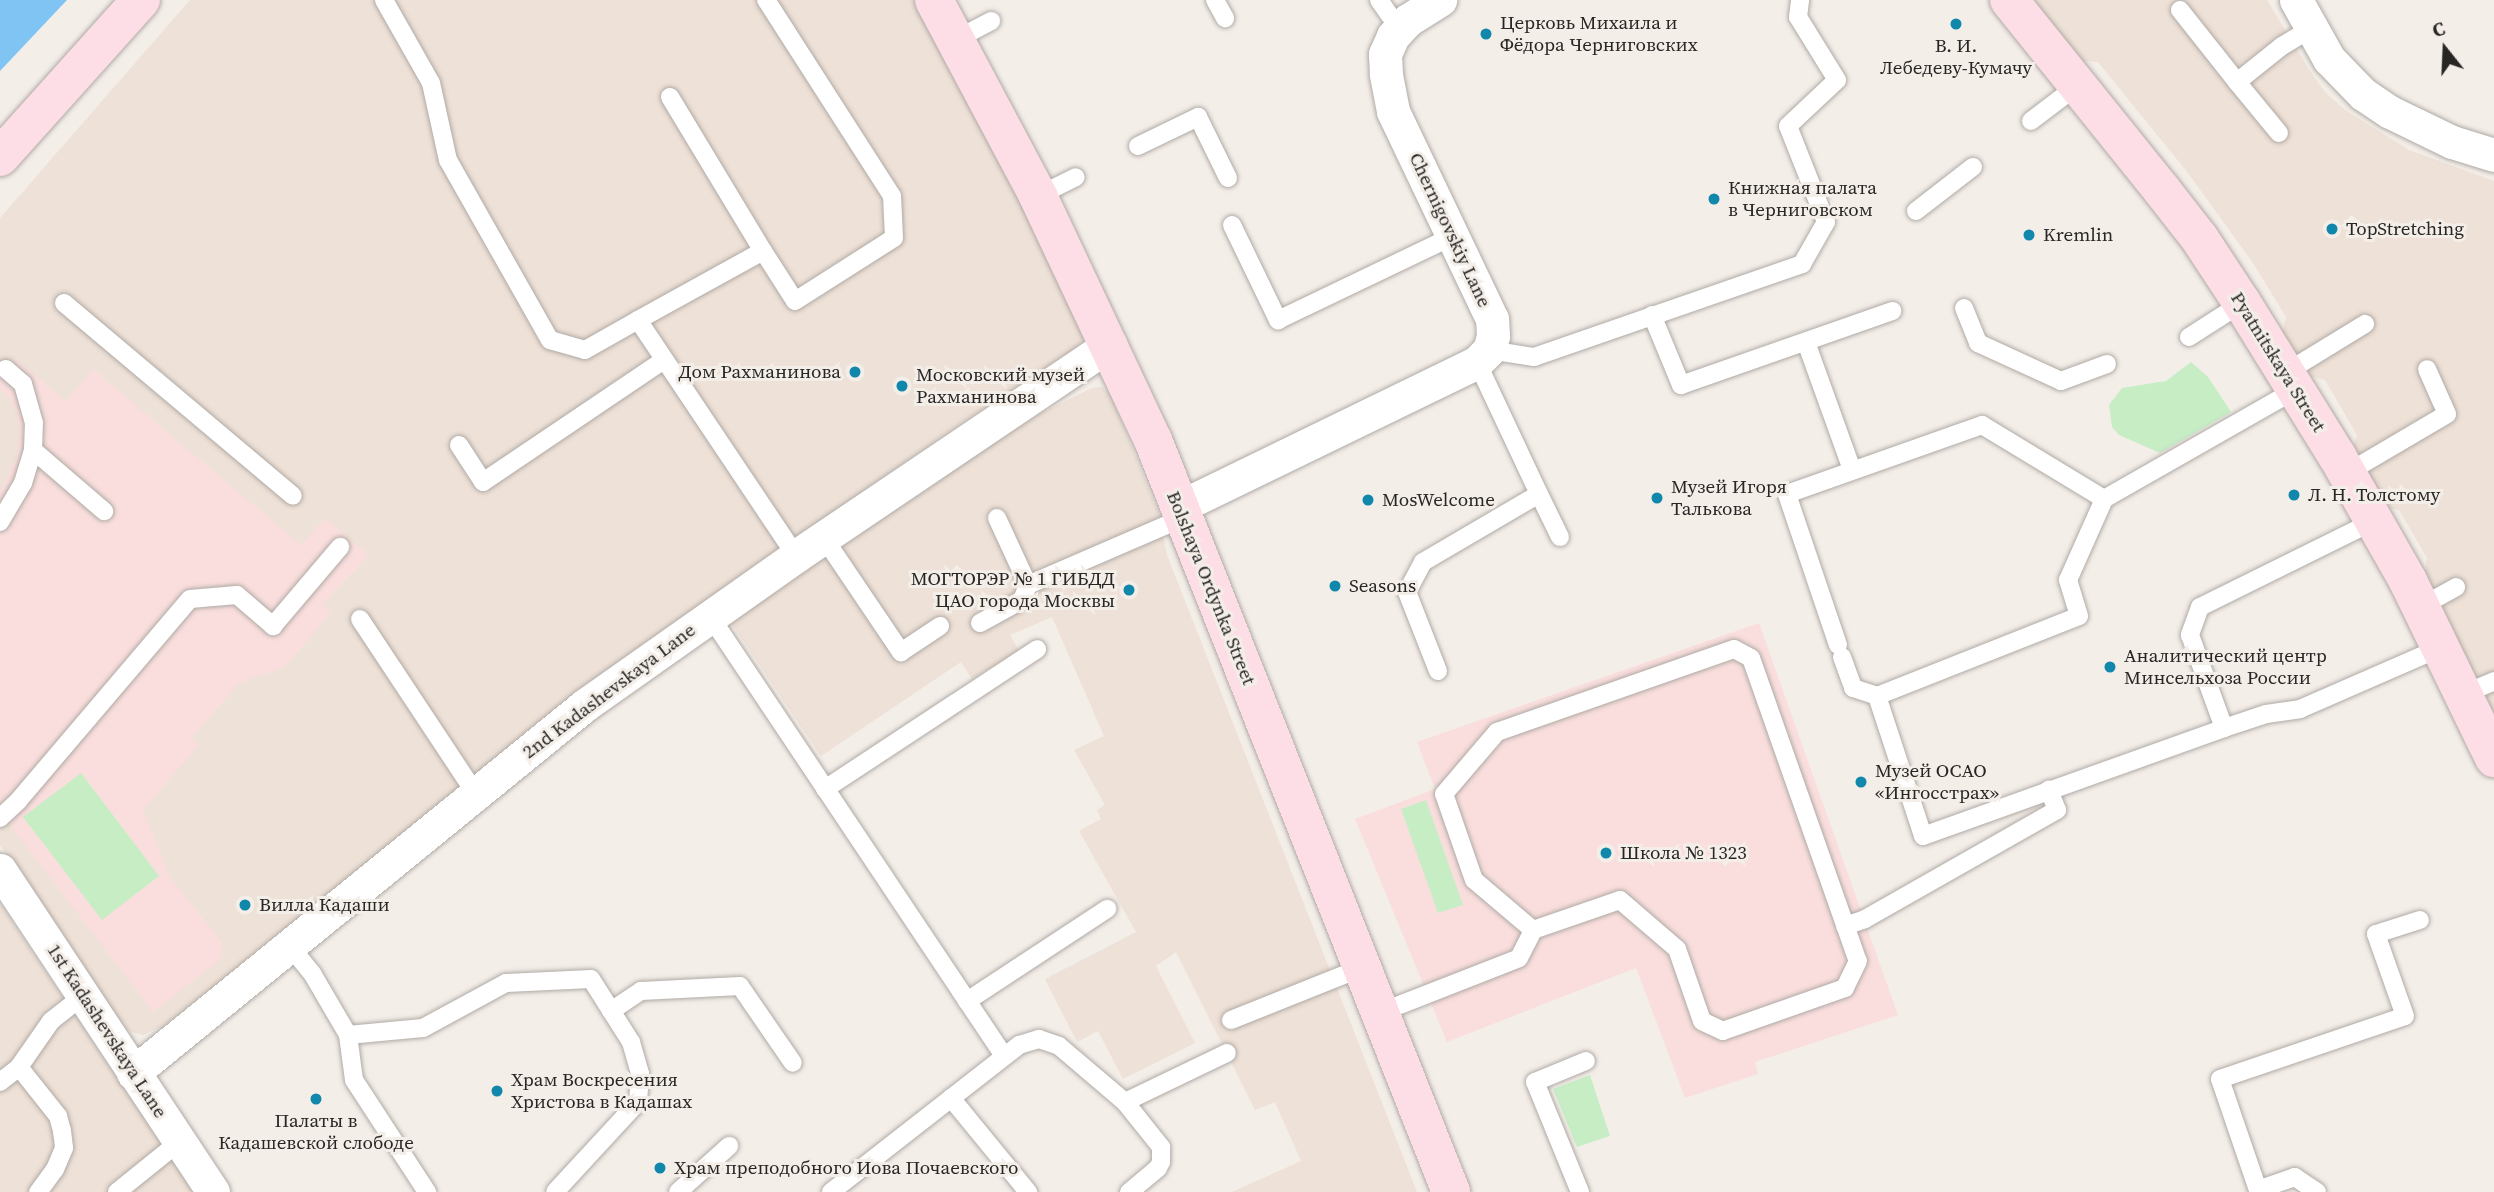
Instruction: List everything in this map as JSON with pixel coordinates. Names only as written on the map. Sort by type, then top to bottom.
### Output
[{"type":"main road","points":[[0,157],[141,0]]},
{"type":"main road","name":"Bolshaya Ordynka Street","points":[[934,0],[1038,197],[1110,344],[1181,512],[1451,1192]]},
{"type":"main road","name":"Pyatnitskaya Street","points":[[2009,0],[2192,229],[2242,303],[2347,473],[2442,647],[2479,687],[2494,758]]},
{"type":"street","name":"Chernigovskiy Lane","points":[[1421,13],[1385,54],[1393,111],[1492,319],[1493,336],[1483,356]]},
{"type":"street","points":[[2304,14],[2337,68],[2362,94],[2390,112],[2452,142],[2494,155]]},
{"type":"street","name":"2nd Kadashevskaya Lane","points":[[133,1073],[585,705],[796,556],[1110,344]]},
{"type":"street","points":[[1181,512],[1483,356]]},
{"type":"street","name":"1st Kadashevskaya Lane","points":[[0,870],[213,1192]]},
{"type":"lane","points":[[384,0],[431,83],[449,160],[550,340],[585,350],[763,250]]},
{"type":"lane","points":[[670,97],[795,301],[894,238],[892,196],[766,0]]},
{"type":"lane","points":[[1215,0],[1225,19]]},
{"type":"lane","points":[[1379,0],[1421,13]]},
{"type":"lane","points":[[1560,537],[1539,494],[1483,356],[1534,357],[1802,264],[1826,222],[1788,125],[1837,80],[1798,17],[1800,0]]},
{"type":"lane","points":[[2180,10],[2278,133]]},
{"type":"lane","points":[[2237,82],[2282,46],[2304,14]]},
{"type":"lane","points":[[955,40],[992,21]]},
{"type":"lane","points":[[2031,121],[2077,86]]},
{"type":"lane","points":[[1138,146],[1198,117],[1228,178]]},
{"type":"lane","points":[[1916,211],[1973,167]]},
{"type":"lane","points":[[1038,197],[1076,177]]},
{"type":"lane","points":[[1232,225],[1278,320],[1453,236]]},
{"type":"lane","points":[[64,303],[293,496]]},
{"type":"lane","points":[[2189,337],[2242,303]]},
{"type":"lane","points":[[1964,309],[1978,343],[2062,381],[2107,365]]},
{"type":"lane","points":[[1652,315],[1681,386],[1892,311]]},
{"type":"lane","points":[[638,320],[796,556]]},
{"type":"lane","points":[[2104,499],[1982,425],[1787,494],[1853,688],[1877,696],[2079,616],[2067,580],[2104,499],[2290,381],[2365,324]]},
{"type":"lane","points":[[1807,342],[1852,470]]},
{"type":"lane","points":[[459,445],[483,482],[664,360]]},
{"type":"lane","points":[[0,522],[23,484],[33,450],[34,424],[23,384],[6,369]]},
{"type":"lane","points":[[2347,473],[2447,414],[2427,369]]},
{"type":"lane","points":[[33,450],[104,511]]},
{"type":"lane","points":[[1438,671],[1407,592],[1423,562],[1539,494]]},
{"type":"lane","points":[[980,623],[1022,600],[1028,585],[1181,512]]},
{"type":"lane","points":[[997,518],[1028,585]]},
{"type":"lane","points":[[2224,728],[2190,635],[2200,607],[2374,521]]},
{"type":"lane","points":[[824,538],[901,652],[940,626]]},
{"type":"lane","points":[[0,818],[18,801],[190,599],[237,595],[273,626],[340,547]]},
{"type":"lane","points":[[2422,606],[2456,587]]},
{"type":"lane","points":[[710,616],[1004,1056]]},
{"type":"lane","points":[[360,619],[475,793]]},
{"type":"lane","points":[[1877,696],[1923,836],[2224,728],[2266,715],[2300,709],[2442,647]]},
{"type":"lane","points":[[825,789],[1037,649]]},
{"type":"lane","points":[[1379,1013],[1519,958],[1533,930],[1620,900],[1677,949],[1702,1021],[1723,1031],[1845,988],[1858,961],[1751,658],[1734,649],[1497,732],[1444,794],[1474,880],[1533,930]]},
{"type":"lane","points":[[1845,926],[1865,919],[2057,810],[2049,790]]},
{"type":"lane","points":[[967,1001],[1107,909]]},
{"type":"lane","points":[[2317,1192],[2295,1177],[2259,1190],[2220,1079],[2405,1016],[2376,934],[2420,920]]},
{"type":"lane","points":[[289,945],[313,975],[348,1035],[354,1080],[427,1192]]},
{"type":"lane","points":[[1231,1020],[1361,968]]},
{"type":"lane","points":[[348,1035],[423,1028],[506,983],[591,979],[631,1042],[640,1074],[638,1102],[555,1192]]},
{"type":"lane","points":[[611,1011],[641,991],[740,986],[793,1063]]},
{"type":"lane","points":[[0,1082],[19,1067],[51,1021],[84,995]]},
{"type":"lane","points":[[831,1192],[1004,1056],[1028,1041],[1049,1041],[1059,1046],[1125,1102],[1157,1141],[1162,1154],[1158,1168],[1129,1192]]},
{"type":"lane","points":[[1125,1102],[1227,1053]]},
{"type":"lane","points":[[1580,1192],[1535,1082],[1586,1061]]},
{"type":"lane","points":[[19,1067],[58,1116],[62,1131],[64,1148],[55,1169],[38,1192]]},
{"type":"lane","points":[[951,1098],[1028,1192]]},
{"type":"lane","points":[[117,1192],[179,1142]]},
{"type":"lane","points":[[678,1192],[729,1146]]},
{"type":"lane","points":[[850,1177],[861,1192]]},
{"type":"shaded area","points":[[190,0],[913,0],[1005,171],[1084,336],[1082,342],[1073,350],[948,432],[597,678],[164,1026],[143,1035],[131,1032],[123,1025],[0,845],[0,218]]},
{"type":"shaded area","points":[[2033,0],[2267,0],[2310,71],[2325,92],[2345,110],[2409,150],[2494,181],[2494,722],[2424,576],[2427,558],[2399,510],[2386,508],[2352,452],[2357,435],[2325,380],[2309,376],[2282,333],[2286,317],[2253,263],[2188,173],[2098,62],[2081,61]]},
{"type":"shaded area","points":[[15,358],[66,401],[93,369],[301,545],[325,518],[369,555],[322,605],[331,613],[284,668],[239,683],[191,739],[199,745],[143,810],[170,877],[222,942],[221,959],[153,1012],[0,812],[0,491],[17,456],[19,430],[16,410],[8,396],[0,389],[0,376]]},
{"type":"shaded area","points":[[1102,387],[1111,396],[1158,511],[1167,555],[1417,1192],[1232,1192],[1301,1161],[1275,1102],[1255,1110],[1176,952],[1156,966],[1195,1043],[1123,1079],[1098,1031],[1077,1042],[1045,979],[1136,932],[1079,831],[1101,819],[1097,810],[1105,805],[1074,750],[1104,736],[1052,617],[1010,635],[1019,651],[972,679],[961,662],[821,756],[727,617],[987,440],[1092,388]]},
{"type":"shaded area","name":"Школа № 1323","points":[[1759,623],[1898,1015],[1755,1062],[1758,1074],[1685,1098],[1636,968],[1447,1042],[1355,819],[1435,789],[1417,742]]},
{"type":"shaded area","points":[[0,904],[160,1142],[196,1192],[0,1192]]},
{"type":"green space","points":[[2191,362],[2208,377],[2231,412],[2160,453],[2119,435],[2112,427],[2109,405],[2122,388],[2166,381]]},
{"type":"green space","points":[[81,773],[159,876],[102,920],[23,817]]},
{"type":"green space","points":[[1426,800],[1463,905],[1438,913],[1401,809]]},
{"type":"green space","points":[[1590,1075],[1610,1136],[1577,1147],[1553,1089]]},
{"type":"water","points":[[0,0],[67,0],[0,71]]},
{"type":"place","name":"В. И. Лебедеву-Кумачу","points":[[1956,24]]},
{"type":"place","name":"Церковь Михаила и Фёдора Черниговских","points":[[1486,34]]},
{"type":"place","name":"Книжная палата в Черниговском","points":[[1714,199]]},
{"type":"place","name":"TopStretching","points":[[2332,229]]},
{"type":"place","name":"Kremlin","points":[[2029,235]]},
{"type":"place","name":"Дом Рахманинова","points":[[855,372]]},
{"type":"place","name":"Московский музей Рахманинова","points":[[902,386]]},
{"type":"place","name":"Л. Н. Толстому","points":[[2294,495]]},
{"type":"place","name":"Музей Игоря Талькова","points":[[1657,498]]},
{"type":"place","name":"MosWelcome","points":[[1368,500]]},
{"type":"place","name":"Seasons","points":[[1335,586]]},
{"type":"place","name":"МОГТОРЭР № 1 ГИБДД ЦАО города Москвы","points":[[1129,590]]},
{"type":"place","name":"Аналитический центр Минсельхоза России","points":[[2110,667]]},
{"type":"place","name":"Музей ОСАО «Ингосстрах»","points":[[1861,782]]},
{"type":"place","name":"Школа № 1323","points":[[1606,853]]},
{"type":"place","name":"Вилла Кадаши","points":[[245,905]]},
{"type":"place","name":"Храм Воскресения Христова в Кадашах","points":[[497,1091]]},
{"type":"place","name":"Палаты в Кадашевской слободе","points":[[316,1099]]},
{"type":"place","name":"Храм преподобного Иова Почаевского","points":[[660,1168]]}]
